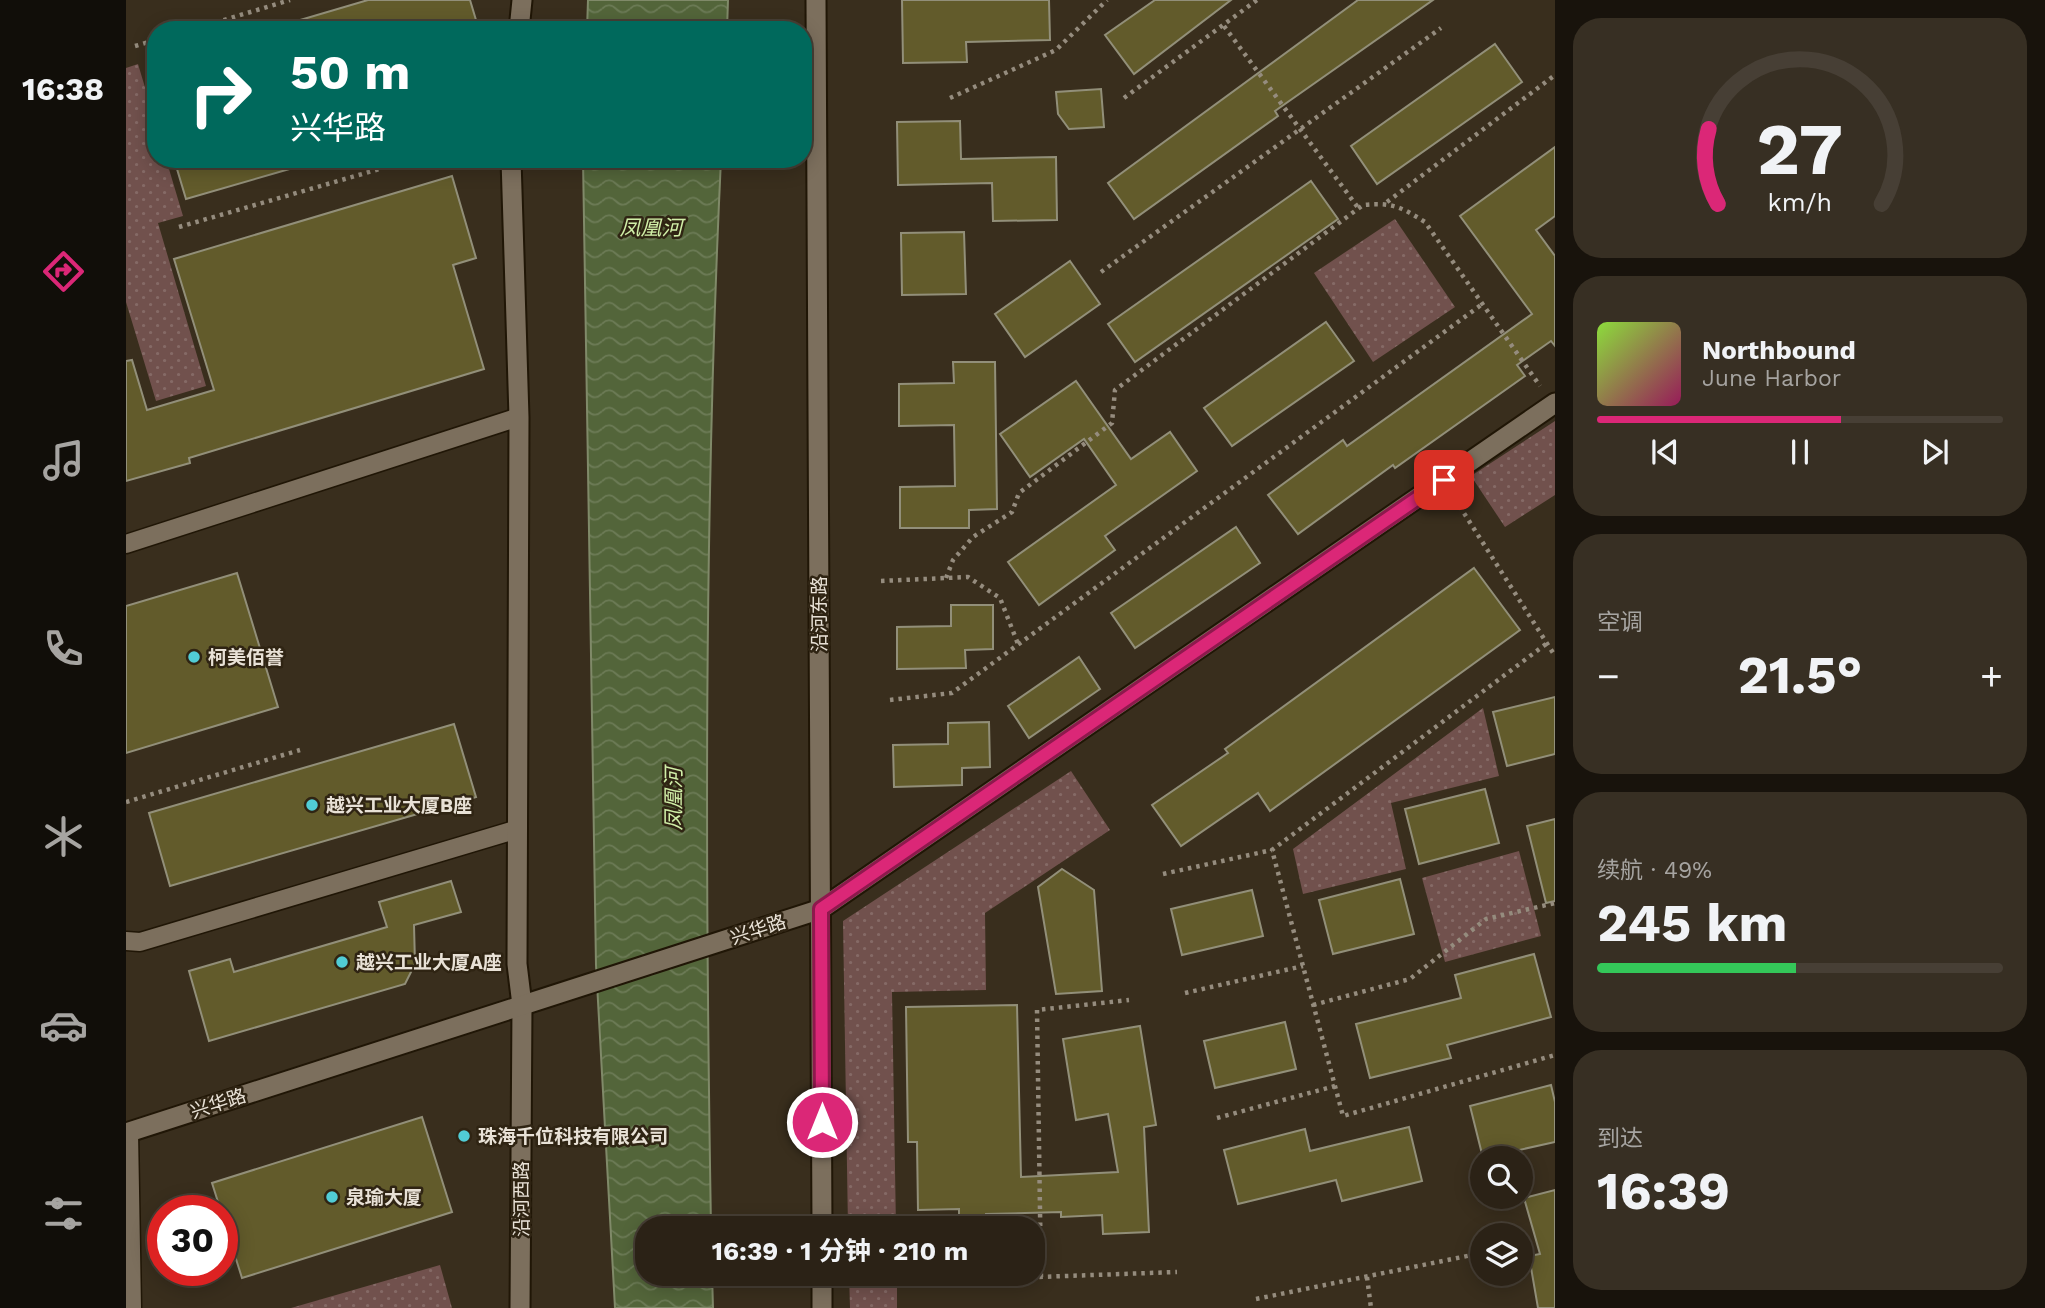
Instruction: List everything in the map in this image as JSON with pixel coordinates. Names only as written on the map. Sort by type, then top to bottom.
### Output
[{"type":"street","points":[[520,21],[522,0]]},
{"type":"street","name":"沿河东路","points":[[816,0],[822,1216]]},
{"type":"street","name":"沿河西路","points":[[511,168],[519,417],[517,964],[522,1005],[520,1308]]},
{"type":"street","name":"兴华路","points":[[127,1132],[821,909],[1554,404]]},
{"type":"street","points":[[822,1286],[822,1308]]},
{"type":"lane","points":[[126,544],[519,417]]},
{"type":"lane","points":[[126,941],[140,942],[518,829]]},
{"type":"lane","points":[[127,1132],[132,1308]]},
{"type":"path","points":[[221,21],[290,0]]},
{"type":"path","points":[[950,98],[1056,50],[1107,0]]},
{"type":"path","points":[[1124,98],[1257,0]]},
{"type":"path","points":[[1224,26],[1359,209]]},
{"type":"path","points":[[1101,272],[1441,28]]},
{"type":"path","points":[[135,47],[147,43]]},
{"type":"path","points":[[946,578],[953,560],[973,537],[1012,512],[1020,493],[1112,423],[1115,390],[1359,209],[1386,202],[1555,75]]},
{"type":"path","points":[[179,227],[383,168]]},
{"type":"path","points":[[1386,202],[1404,208],[1425,222],[1481,305],[1554,404]]},
{"type":"path","points":[[890,700],[952,693],[1481,305]]},
{"type":"path","points":[[1444,480],[1555,656]]},
{"type":"path","points":[[881,581],[968,577],[1000,598],[1018,645]]},
{"type":"path","points":[[1163,874],[1272,850],[1546,644]]},
{"type":"path","points":[[126,802],[300,750]]},
{"type":"path","points":[[1272,850],[1343,1116],[1555,1055]]},
{"type":"path","points":[[1313,1005],[1410,979],[1486,919],[1555,903]]},
{"type":"path","points":[[1185,993],[1303,966]]},
{"type":"path","points":[[1040,1216],[1037,1010],[1129,1000]]},
{"type":"path","points":[[1217,1118],[1335,1086]]},
{"type":"path","points":[[1256,1299],[1470,1256]]},
{"type":"path","points":[[1045,1277],[1177,1272]]},
{"type":"path","points":[[1367,1277],[1371,1308]]},
{"type":"shaded area","points":[[138,64],[147,94],[147,168],[169,168],[183,216],[158,223],[206,386],[156,401],[126,302],[126,68]]},
{"type":"shaded area","points":[[1395,219],[1455,307],[1373,362],[1314,273]]},
{"type":"shaded area","points":[[1555,421],[1555,495],[1505,527],[1471,476]]},
{"type":"shaded area","points":[[1483,708],[1499,776],[1391,803],[1406,869],[1303,894],[1293,849]]},
{"type":"shaded area","points":[[1071,771],[1110,830],[985,913],[986,990],[892,992],[896,1216],[848,1216],[843,921]]},
{"type":"shaded area","points":[[1519,851],[1541,936],[1445,962],[1422,878]]},
{"type":"shaded area","points":[[440,1265],[452,1308],[291,1308]]},
{"type":"shaded area","points":[[849,1286],[897,1286],[897,1308],[850,1308]]},
{"type":"water","points":[[588,0],[728,0],[727,21],[587,21]]},
{"type":"water","name":"凤凰河","points":[[583,168],[721,168],[711,426],[707,694],[711,1216],[635,1216],[635,1286],[712,1286],[713,1308],[615,1308],[596,965]]},
{"type":"building","points":[[368,0],[470,0],[476,21],[297,21]]},
{"type":"building","points":[[902,0],[1049,0],[1050,40],[966,42],[967,62],[903,63]]},
{"type":"building","points":[[1155,0],[1231,0],[1134,74],[1105,35]]},
{"type":"building","points":[[1358,0],[1433,0],[1275,111],[1278,116],[1134,219],[1108,183]]},
{"type":"building","points":[[1495,44],[1522,82],[1377,184],[1351,146]]},
{"type":"building","points":[[1101,89],[1104,127],[1069,129],[1058,114],[1056,92]]},
{"type":"building","points":[[960,121],[961,159],[1056,157],[1057,220],[993,221],[992,183],[898,185],[897,122]]},
{"type":"building","points":[[1555,147],[1555,216],[1536,230],[1555,256],[1555,346],[1551,341],[1517,365],[1525,376],[1395,468],[1393,465],[1298,534],[1268,495],[1343,440],[1347,446],[1532,314],[1460,216]]},
{"type":"building","points":[[177,168],[293,168],[186,199]]},
{"type":"building","points":[[452,176],[476,258],[453,265],[484,369],[189,458],[190,463],[126,481],[126,361],[132,360],[147,410],[214,390],[174,259]]},
{"type":"building","points":[[1311,181],[1338,219],[1135,362],[1108,324]]},
{"type":"building","points":[[964,232],[966,294],[902,295],[901,233]]},
{"type":"building","points":[[1070,261],[1100,304],[1025,357],[995,314]]},
{"type":"building","points":[[1326,322],[1354,361],[1232,446],[1204,408]]},
{"type":"building","points":[[953,362],[995,362],[997,509],[969,510],[969,528],[900,528],[900,487],[955,486],[954,425],[899,426],[899,384],[954,383]]},
{"type":"building","points":[[1076,381],[1131,459],[1170,432],[1197,471],[1105,536],[1115,550],[1039,605],[1008,562],[1116,485],[1084,439],[1030,477],[1000,434]]},
{"type":"building","points":[[1236,527],[1260,563],[1135,648],[1111,613]]},
{"type":"building","points":[[1474,568],[1520,630],[1270,811],[1258,793],[1181,846],[1152,805],[1228,753],[1225,749]]},
{"type":"building","name":"柯美佰誉","points":[[237,573],[278,707],[126,753],[126,606]]},
{"type":"building","points":[[951,605],[993,605],[993,649],[965,650],[966,668],[897,669],[897,627],[951,626]]},
{"type":"building","points":[[1079,657],[1100,689],[1029,738],[1008,706]]},
{"type":"building","points":[[1555,697],[1555,754],[1507,766],[1493,712]]},
{"type":"building","points":[[989,722],[990,767],[962,768],[962,785],[894,787],[893,745],[948,744],[948,723]]},
{"type":"building","name":"越兴工业大厦B座","points":[[454,724],[476,797],[170,886],[149,813]]},
{"type":"building","points":[[1485,789],[1499,843],[1419,864],[1405,809]]},
{"type":"building","points":[[1555,819],[1555,901],[1546,903],[1527,826]]},
{"type":"building","points":[[1062,869],[1094,890],[1102,991],[1056,994],[1038,887]]},
{"type":"building","points":[[1400,879],[1414,934],[1333,954],[1319,900]]},
{"type":"building","name":"越兴工业大厦A座","points":[[451,881],[461,912],[414,925],[415,964],[405,984],[209,1041],[189,971],[230,959],[234,972],[387,927],[379,902]]},
{"type":"building","points":[[1252,890],[1263,936],[1182,955],[1171,909]]},
{"type":"building","points":[[1534,954],[1551,1017],[1447,1045],[1451,1058],[1370,1078],[1356,1024],[1461,998],[1455,975]]},
{"type":"building","points":[[1017,1005],[1021,1177],[1118,1172],[1108,1114],[1076,1120],[1063,1039],[1140,1026],[1156,1125],[1144,1127],[1149,1232],[1103,1234],[1102,1215],[1061,1217],[1061,1212],[959,1216],[959,1209],[918,1210],[917,1142],[908,1142],[906,1007]]},
{"type":"building","points":[[1285,1022],[1296,1069],[1215,1088],[1204,1041]]},
{"type":"building","points":[[1551,1085],[1555,1102],[1555,1142],[1533,1147],[1480,1146],[1470,1106]]},
{"type":"building","name":"泉瑜大厦","points":[[422,1117],[452,1212],[242,1278],[238,1265],[238,1195],[216,1195],[212,1183]]},
{"type":"building","points":[[1409,1127],[1422,1181],[1342,1201],[1336,1180],[1238,1204],[1224,1150],[1305,1129],[1310,1151]]},
{"type":"building","points":[[1555,1190],[1555,1308],[1538,1308],[1533,1279],[1533,1255],[1540,1254],[1527,1209],[1533,1209],[1533,1196]]},
{"type":"place","name":"柯美佰誉","points":[[194,657]]},
{"type":"place","name":"越兴工业大厦B座","points":[[312,805]]},
{"type":"place","name":"越兴工业大厦A座","points":[[342,962]]},
{"type":"place","name":"珠海千位科技有限公司","points":[[464,1136]]},
{"type":"place","name":"泉瑜大厦","points":[[332,1197]]},
{"type":"route","points":[[822,1122],[821,909],[1444,480]]}]
